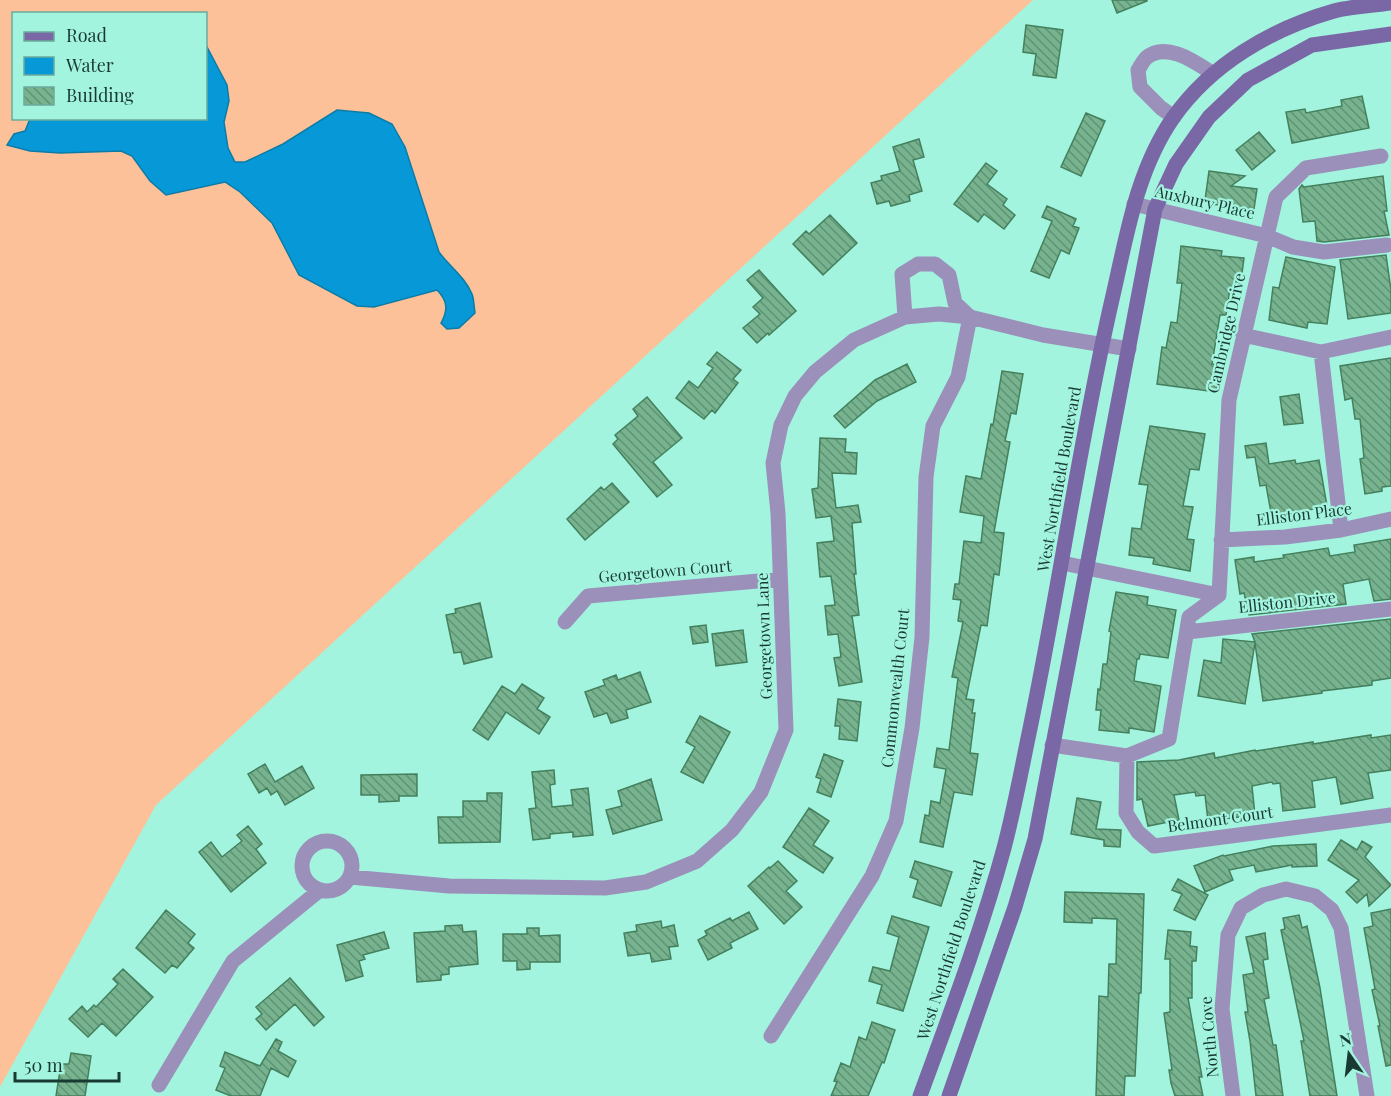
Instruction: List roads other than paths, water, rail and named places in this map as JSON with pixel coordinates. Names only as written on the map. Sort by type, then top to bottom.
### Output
[{"type":"main road","name":"West Northfield Boulevard","points":[[920,1096],[979,930],[1004,847],[1028,741],[1102,344],[1134,204],[1150,157],[1174,117],[1212,73],[1240,53],[1287,27],[1337,10],[1391,3]]},
{"type":"main road","points":[[949,1096],[1004,939],[1035,839],[1155,209],[1176,164],[1209,117],[1248,80],[1312,45],[1391,34]]},
{"type":"main road","points":[[979,930],[1004,939]]},
{"type":"street","points":[[1174,117],[1161,108],[1140,87],[1138,70],[1147,57],[1163,51],[1178,54],[1212,73]]},
{"type":"street","name":"Cambridge Drive","points":[[1219,595],[1229,400],[1276,197],[1306,168],[1381,156]]},
{"type":"street","name":"Auxbury Place","points":[[1134,204],[1267,236],[1293,247],[1324,252],[1387,245]]},
{"type":"street","points":[[905,316],[902,274],[918,264],[935,264],[949,275],[955,303],[970,317]]},
{"type":"street","name":"Georgetown Lane","points":[[350,877],[449,886],[605,888],[646,882],[697,861],[732,830],[761,792],[786,730],[778,513],[773,463],[781,425],[795,396],[815,372],[854,340],[905,316],[939,314],[970,317],[1043,335],[1129,349]]},
{"type":"street","name":"Commonwealth Court","points":[[771,1036],[872,876],[896,821],[912,728],[922,637],[926,477],[933,426],[958,376],[970,317]]},
{"type":"street","points":[[1243,335],[1321,352],[1391,337]]},
{"type":"street","points":[[1321,352],[1341,530]]},
{"type":"street","name":"Elliston Place","points":[[1221,540],[1285,537],[1341,530],[1391,519]]},
{"type":"street","points":[[1062,563],[1219,595]]},
{"type":"street","name":"Georgetown Court","points":[[565,622],[588,596],[780,579]]},
{"type":"street","points":[[1052,745],[1126,756],[1169,739],[1189,617],[1219,595]]},
{"type":"street","name":"Elliston Drive","points":[[1187,632],[1391,609]]},
{"type":"street","name":"Belmont Court","points":[[1126,756],[1126,813],[1138,831],[1154,846],[1391,815]]},
{"type":"street","points":[[159,1085],[233,961],[320,890],[337,889],[344,885],[350,877],[352,863],[346,848],[331,841],[315,844],[304,856],[302,864],[307,880],[320,890]]},
{"type":"street","name":"North Cove","points":[[1233,1096],[1222,1009],[1228,935],[1241,908],[1263,895],[1286,890],[1315,896],[1332,910],[1341,928],[1367,1096]]},
{"type":"water","points":[[207,47],[227,85],[229,101],[224,122],[228,148],[235,162],[245,162],[283,144],[337,110],[369,113],[392,124],[405,147],[439,252],[469,288],[473,296],[475,313],[459,328],[447,329],[441,323],[446,310],[445,302],[437,290],[374,307],[357,306],[299,275],[272,223],[240,192],[225,182],[166,195],[150,181],[132,156],[121,151],[60,153],[30,151],[7,145],[14,134],[25,131],[30,120],[207,120]]}]
